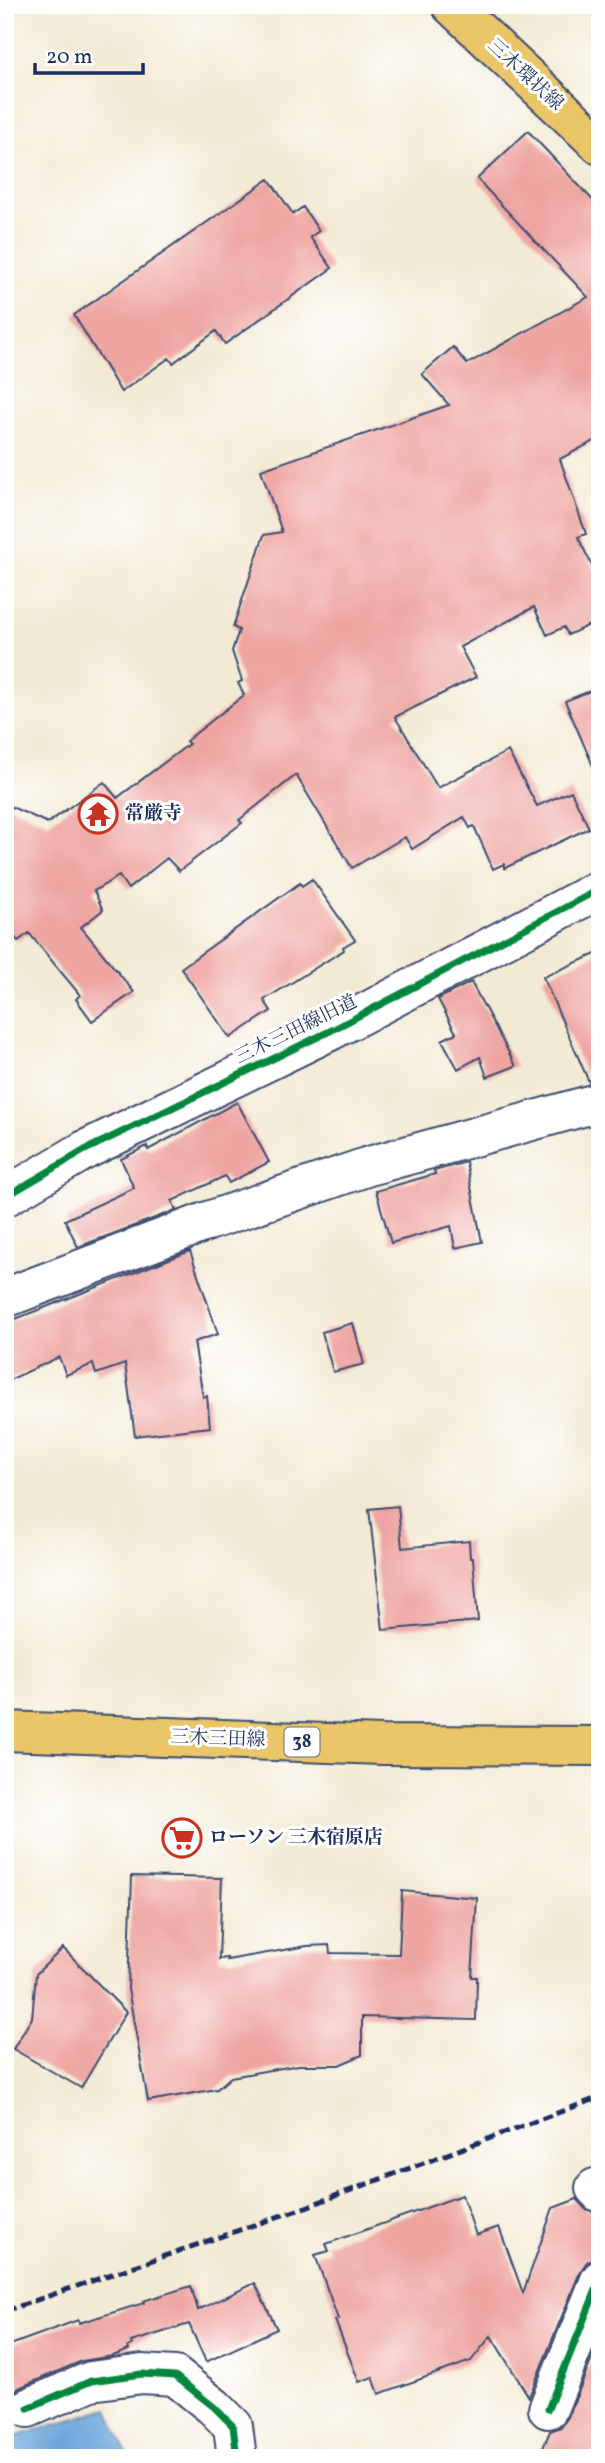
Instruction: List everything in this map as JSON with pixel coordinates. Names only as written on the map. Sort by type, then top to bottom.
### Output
[{"type":"main road","name":"三木環状線","points":[[451,5],[600,145]]},
{"type":"main road","name":"三木三田線","points":[[5,1731],[382,1745],[600,1746]]},
{"type":"street","name":"三木三田線旧道","points":[[5,1197],[85,1150],[332,1030],[600,889]]},
{"type":"street","points":[[5,1298],[22,1289],[208,1221],[369,1166],[600,1102]]},
{"type":"street","points":[[548,2409],[600,2280]]},
{"type":"street","points":[[28,2407],[91,2381],[142,2374],[175,2376],[233,2426],[237,2458]]},
{"type":"water","points":[[108,2408],[128,2458],[5,2458],[5,2440]]},
{"type":"building","points":[[528,131],[600,208],[600,438],[560,459],[586,534],[578,537],[600,582],[600,620],[568,635],[564,627],[547,635],[534,607],[460,647],[476,677],[395,717],[438,788],[508,751],[537,806],[571,791],[589,828],[505,868],[504,864],[493,869],[474,826],[470,828],[464,817],[412,849],[405,837],[352,868],[296,775],[239,820],[242,823],[179,871],[167,858],[128,889],[119,876],[94,891],[103,910],[81,927],[134,992],[92,1021],[76,999],[80,995],[29,933],[18,941],[5,924],[5,804],[48,823],[104,782],[117,798],[189,744],[186,741],[244,695],[238,683],[242,681],[232,651],[239,630],[233,627],[264,535],[282,532],[261,470],[449,405],[422,374],[453,347],[467,364],[588,297],[477,179]]},
{"type":"building","points":[[269,179],[293,214],[303,207],[319,231],[310,237],[332,268],[225,344],[216,331],[173,363],[169,358],[121,392],[74,315]]},
{"type":"building","points":[[600,687],[600,782],[565,701]]},
{"type":"building","points":[[312,879],[355,940],[343,947],[344,950],[264,1000],[271,1011],[230,1038],[181,968],[300,883],[302,886]]},
{"type":"building","points":[[600,952],[600,1081],[589,1082],[543,977]]},
{"type":"building","points":[[471,982],[516,1066],[487,1077],[480,1057],[458,1069],[442,1040],[456,1033],[438,999]]},
{"type":"building","points":[[237,1102],[269,1162],[229,1183],[225,1176],[172,1201],[176,1210],[78,1247],[65,1220],[134,1188],[121,1159],[147,1146],[148,1150]]},
{"type":"building","points":[[466,1162],[482,1242],[455,1248],[451,1226],[391,1243],[376,1191]]},
{"type":"building","points":[[190,1251],[218,1334],[194,1342],[203,1397],[207,1396],[210,1427],[135,1436],[125,1364],[96,1374],[93,1364],[66,1375],[59,1357],[5,1382],[5,1323]]},
{"type":"building","points":[[353,1323],[364,1364],[333,1372],[322,1332]]},
{"type":"building","points":[[398,1506],[402,1548],[469,1541],[478,1621],[383,1630],[369,1509]]},
{"type":"building","points":[[132,1876],[222,1878],[219,1959],[227,1960],[307,1946],[329,1945],[330,1953],[399,1954],[402,1891],[477,1898],[472,1977],[477,1977],[476,2020],[362,2017],[362,2055],[339,2065],[299,2065],[231,2077],[217,2089],[148,2101],[128,1989]]},
{"type":"building","points":[[63,1948],[126,2012],[81,2088],[13,2049],[32,2018],[36,1974]]},
{"type":"building","points":[[462,2195],[476,2235],[499,2227],[523,2293],[553,2208],[577,2199],[585,2209],[600,2214],[600,2259],[587,2262],[580,2272],[529,2397],[491,2336],[471,2361],[379,2394],[373,2377],[359,2382],[335,2320],[338,2319],[315,2255],[329,2251],[326,2244]]},
{"type":"building","points":[[255,2283],[277,2329],[206,2362],[189,2324],[131,2342],[129,2350],[113,2356],[82,2361],[19,2388],[5,2397],[5,2347],[78,2320],[79,2323],[191,2286],[198,2310]]},
{"type":"building","points":[[600,2339],[600,2458],[539,2458],[550,2431],[561,2427],[568,2417]]},
{"type":"railway","points":[[5,2311],[306,2207],[600,2097]]},
{"type":"cycle path","points":[[5,1197],[85,1150],[332,1030],[600,889]]},
{"type":"cycle path","points":[[548,2409],[600,2280]]},
{"type":"cycle path","points":[[28,2408],[91,2381],[142,2374],[175,2376],[233,2426],[237,2458]]},
{"type":"place","name":"常厳寺","points":[[98,814]]},
{"type":"place","name":"ローソン 三木宿原店","points":[[182,1838]]}]
